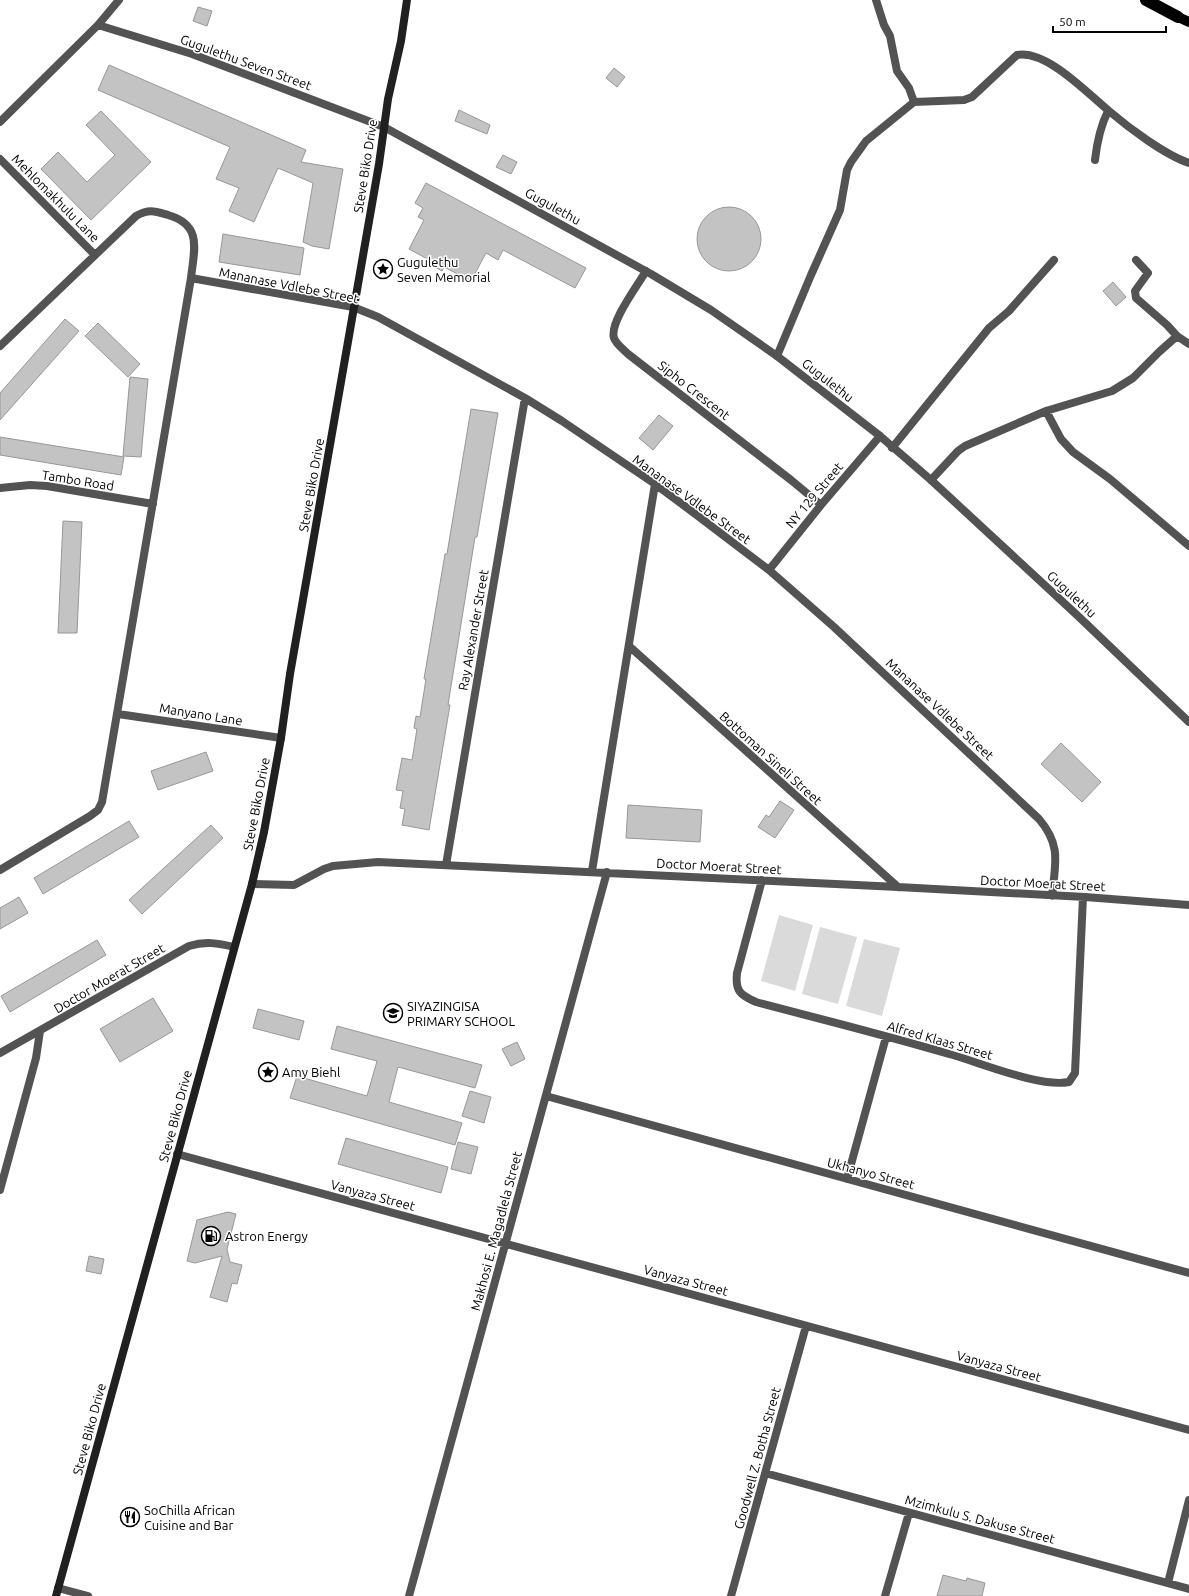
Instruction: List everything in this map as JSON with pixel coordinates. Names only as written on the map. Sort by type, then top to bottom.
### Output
[{"type":"highway","points":[[1146,0],[1184,20]]},
{"type":"highway","points":[[1160,0],[1184,20]]},
{"type":"main road","name":"Steve Biko Drive","points":[[57,1592],[252,884],[264,832],[353,307],[407,0]]},
{"type":"street","points":[[0,122],[98,25],[119,0]]},
{"type":"street","points":[[876,0],[884,25],[890,36],[897,71],[909,88],[914,102]]},
{"type":"street","name":"Gugulethu Seven Street","points":[[98,25],[192,54],[384,127],[396,133]]},
{"type":"street","points":[[778,356],[811,275],[840,210],[847,170],[851,162],[866,142],[914,102],[964,100],[972,97],[1017,55],[1022,54],[1038,57],[1089,92],[1108,111],[1131,128],[1169,154],[1189,163]]},
{"type":"street","points":[[1095,160],[1101,124],[1108,111]]},
{"type":"street","name":"Gugulethu","points":[[396,133],[646,271],[711,310],[778,356],[880,436],[892,448],[931,480],[1189,722]]},
{"type":"street","name":"Mehlomakhulu Lane","points":[[0,159],[94,254]]},
{"type":"street","points":[[0,346],[94,254],[136,216],[146,211],[154,211],[177,217],[189,226],[194,235],[195,249],[191,278],[104,798],[98,810],[90,816],[0,870]]},
{"type":"street","points":[[892,448],[989,328],[1009,311],[1054,260]]},
{"type":"street","points":[[1136,260],[1148,273],[1135,291],[1136,298],[1167,325],[1177,336],[1189,344]]},
{"type":"street","name":"Sipho Crescent","points":[[646,271],[616,319],[613,332],[616,342],[628,354],[791,480],[820,505]]},
{"type":"street","name":"Mananase Vdlebe Street","points":[[191,278],[353,307],[392,324],[525,398],[562,421],[655,484],[769,570],[834,627],[1039,819],[1053,839],[1055,848],[1052,896]]},
{"type":"street","points":[[931,480],[958,451],[965,446],[1046,411],[1112,391],[1123,385],[1133,378],[1158,352],[1177,336]]},
{"type":"street","name":"Ray Alexander Street","points":[[446,865],[525,398]]},
{"type":"street","points":[[1046,411],[1061,439],[1073,452],[1110,479],[1189,546]]},
{"type":"street","name":"NY 129 Street","points":[[769,570],[820,505],[880,436]]},
{"type":"street","points":[[592,871],[655,484]]},
{"type":"street","name":"Tambo Road","points":[[0,488],[30,485],[47,486],[153,504]]},
{"type":"street","name":"Bottoman Sineli Street","points":[[629,646],[898,887]]},
{"type":"street","name":"Manyano Lane","points":[[118,714],[281,738]]},
{"type":"street","name":"Doctor Moerat Street","points":[[252,884],[294,884],[304,881],[324,869],[333,866],[371,862],[592,871],[898,887],[1083,897],[1189,905]]},
{"type":"street","name":"Makhosi E. Magadlela Street","points":[[409,1596],[607,872]]},
{"type":"street","name":"Alfred Klaas Street","points":[[762,880],[735,983],[738,990],[744,997],[756,1002],[961,1057],[1035,1080],[1054,1083],[1069,1082],[1075,1073],[1083,897]]},
{"type":"street","name":"Doctor Moerat Street","points":[[0,1053],[189,946],[209,942],[234,947]]},
{"type":"street","points":[[0,1190],[36,1058],[40,1031]]},
{"type":"street","points":[[847,1179],[886,1036]]},
{"type":"street","name":"Ukhanyo Street","points":[[546,1096],[1189,1273]]},
{"type":"street","name":"Vanyaza Street","points":[[177,1154],[1189,1430]]},
{"type":"street","name":"Goodwell Z. Botha Street","points":[[731,1596],[806,1326]]},
{"type":"street","name":"Mzimkulu S. Dakuse Street","points":[[765,1473],[1189,1589]]},
{"type":"street","points":[[1168,1583],[1189,1500]]},
{"type":"street","points":[[885,1596],[909,1513]]},
{"type":"street","points":[[57,1592],[88,1596]]},
{"type":"shaded area","points":[[779,915],[813,925],[795,991],[761,981]]},
{"type":"shaded area","points":[[820,927],[857,937],[838,1004],[802,994]]},
{"type":"shaded area","points":[[864,939],[900,948],[882,1016],[846,1006]]},
{"type":"building","points":[[198,7],[212,11],[207,26],[193,21]]},
{"type":"building","points":[[109,65],[306,150],[301,162],[343,169],[329,249],[312,246],[303,242],[313,183],[278,168],[254,222],[229,211],[239,188],[216,179],[230,147],[98,90]]},
{"type":"building","points":[[614,68],[625,77],[617,87],[606,78]]},
{"type":"building","points":[[459,110],[490,125],[487,134],[455,121]]},
{"type":"building","points":[[101,111],[151,162],[91,220],[41,169],[58,152],[87,182],[115,155],[86,125]]},
{"type":"building","points":[[503,155],[517,162],[511,174],[496,167]]},
{"type":"building","points":[[426,183],[586,268],[575,288],[503,250],[498,260],[486,253],[471,281],[444,267],[442,271],[431,265],[433,262],[409,249],[424,220],[418,217],[423,208],[415,203]]},
{"type":"building","points":[[723,207],[735,207],[752,216],[759,227],[761,239],[759,251],[752,262],[735,271],[723,271],[711,266],[702,257],[697,245],[697,233],[702,221],[711,212]]},
{"type":"building","points":[[223,234],[304,248],[300,275],[219,262]]},
{"type":"building","points":[[1113,282],[1126,297],[1116,306],[1103,291]]},
{"type":"building","points":[[65,319],[79,331],[0,420],[0,393]]},
{"type":"building","points":[[98,323],[140,364],[128,377],[85,336]]},
{"type":"building","points":[[130,377],[148,379],[141,457],[123,456]]},
{"type":"building","points":[[471,409],[498,413],[477,537],[475,537],[448,705],[450,705],[429,830],[402,825],[405,809],[400,808],[403,791],[396,790],[402,758],[412,760],[417,729],[414,728],[416,716],[420,717],[426,679],[424,679],[445,554],[447,554]]},
{"type":"building","points":[[659,415],[673,426],[653,450],[639,438]]},
{"type":"building","points":[[0,437],[124,457],[121,475],[0,455]]},
{"type":"building","points":[[63,521],[82,522],[77,633],[58,633]]},
{"type":"building","points":[[1061,743],[1101,782],[1082,802],[1041,764]]},
{"type":"building","points":[[206,752],[213,771],[158,790],[151,771]]},
{"type":"building","points":[[780,801],[794,810],[775,838],[758,827],[766,815],[769,817]]},
{"type":"building","points":[[628,805],[702,810],[700,842],[626,838]]},
{"type":"building","points":[[129,821],[139,837],[43,894],[34,878]]},
{"type":"building","points":[[211,825],[223,838],[142,914],[129,900]]},
{"type":"building","points":[[19,897],[28,913],[0,929],[0,908]]},
{"type":"building","points":[[97,940],[106,955],[10,1012],[1,996]]},
{"type":"building","points":[[153,998],[173,1031],[120,1062],[100,1029]]},
{"type":"building","points":[[258,1009],[304,1021],[299,1040],[253,1028]]},
{"type":"building","points":[[337,1026],[482,1065],[475,1088],[398,1067],[389,1102],[462,1123],[455,1145],[290,1098],[297,1076],[367,1096],[377,1061],[331,1049]]},
{"type":"building","points":[[517,1042],[525,1059],[511,1066],[502,1049]]},
{"type":"building","points":[[470,1091],[491,1097],[484,1123],[462,1116]]},
{"type":"building","points":[[346,1138],[448,1167],[441,1193],[338,1164]]},
{"type":"building","points":[[458,1142],[478,1147],[471,1174],[451,1169]]},
{"type":"building","points":[[228,1212],[236,1214],[227,1249],[230,1262],[242,1265],[237,1284],[232,1283],[227,1302],[210,1297],[222,1256],[195,1263],[187,1261],[197,1220]]},
{"type":"building","points":[[89,1256],[104,1259],[101,1274],[86,1271]]},
{"type":"building","points":[[943,1575],[966,1581],[967,1578],[985,1583],[982,1596],[937,1596]]},
{"type":"place","name":"Gugulethu Seven Memorial","points":[[383,269]]},
{"type":"place","name":"SIYAZINGISA PRIMARY SCHOOL","points":[[393,1013]]},
{"type":"place","name":"Amy Biehl","points":[[268,1072]]},
{"type":"place","name":"Astron Energy","points":[[211,1236]]},
{"type":"place","name":"SoChilla African Cuisine and Bar","points":[[130,1517]]}]
